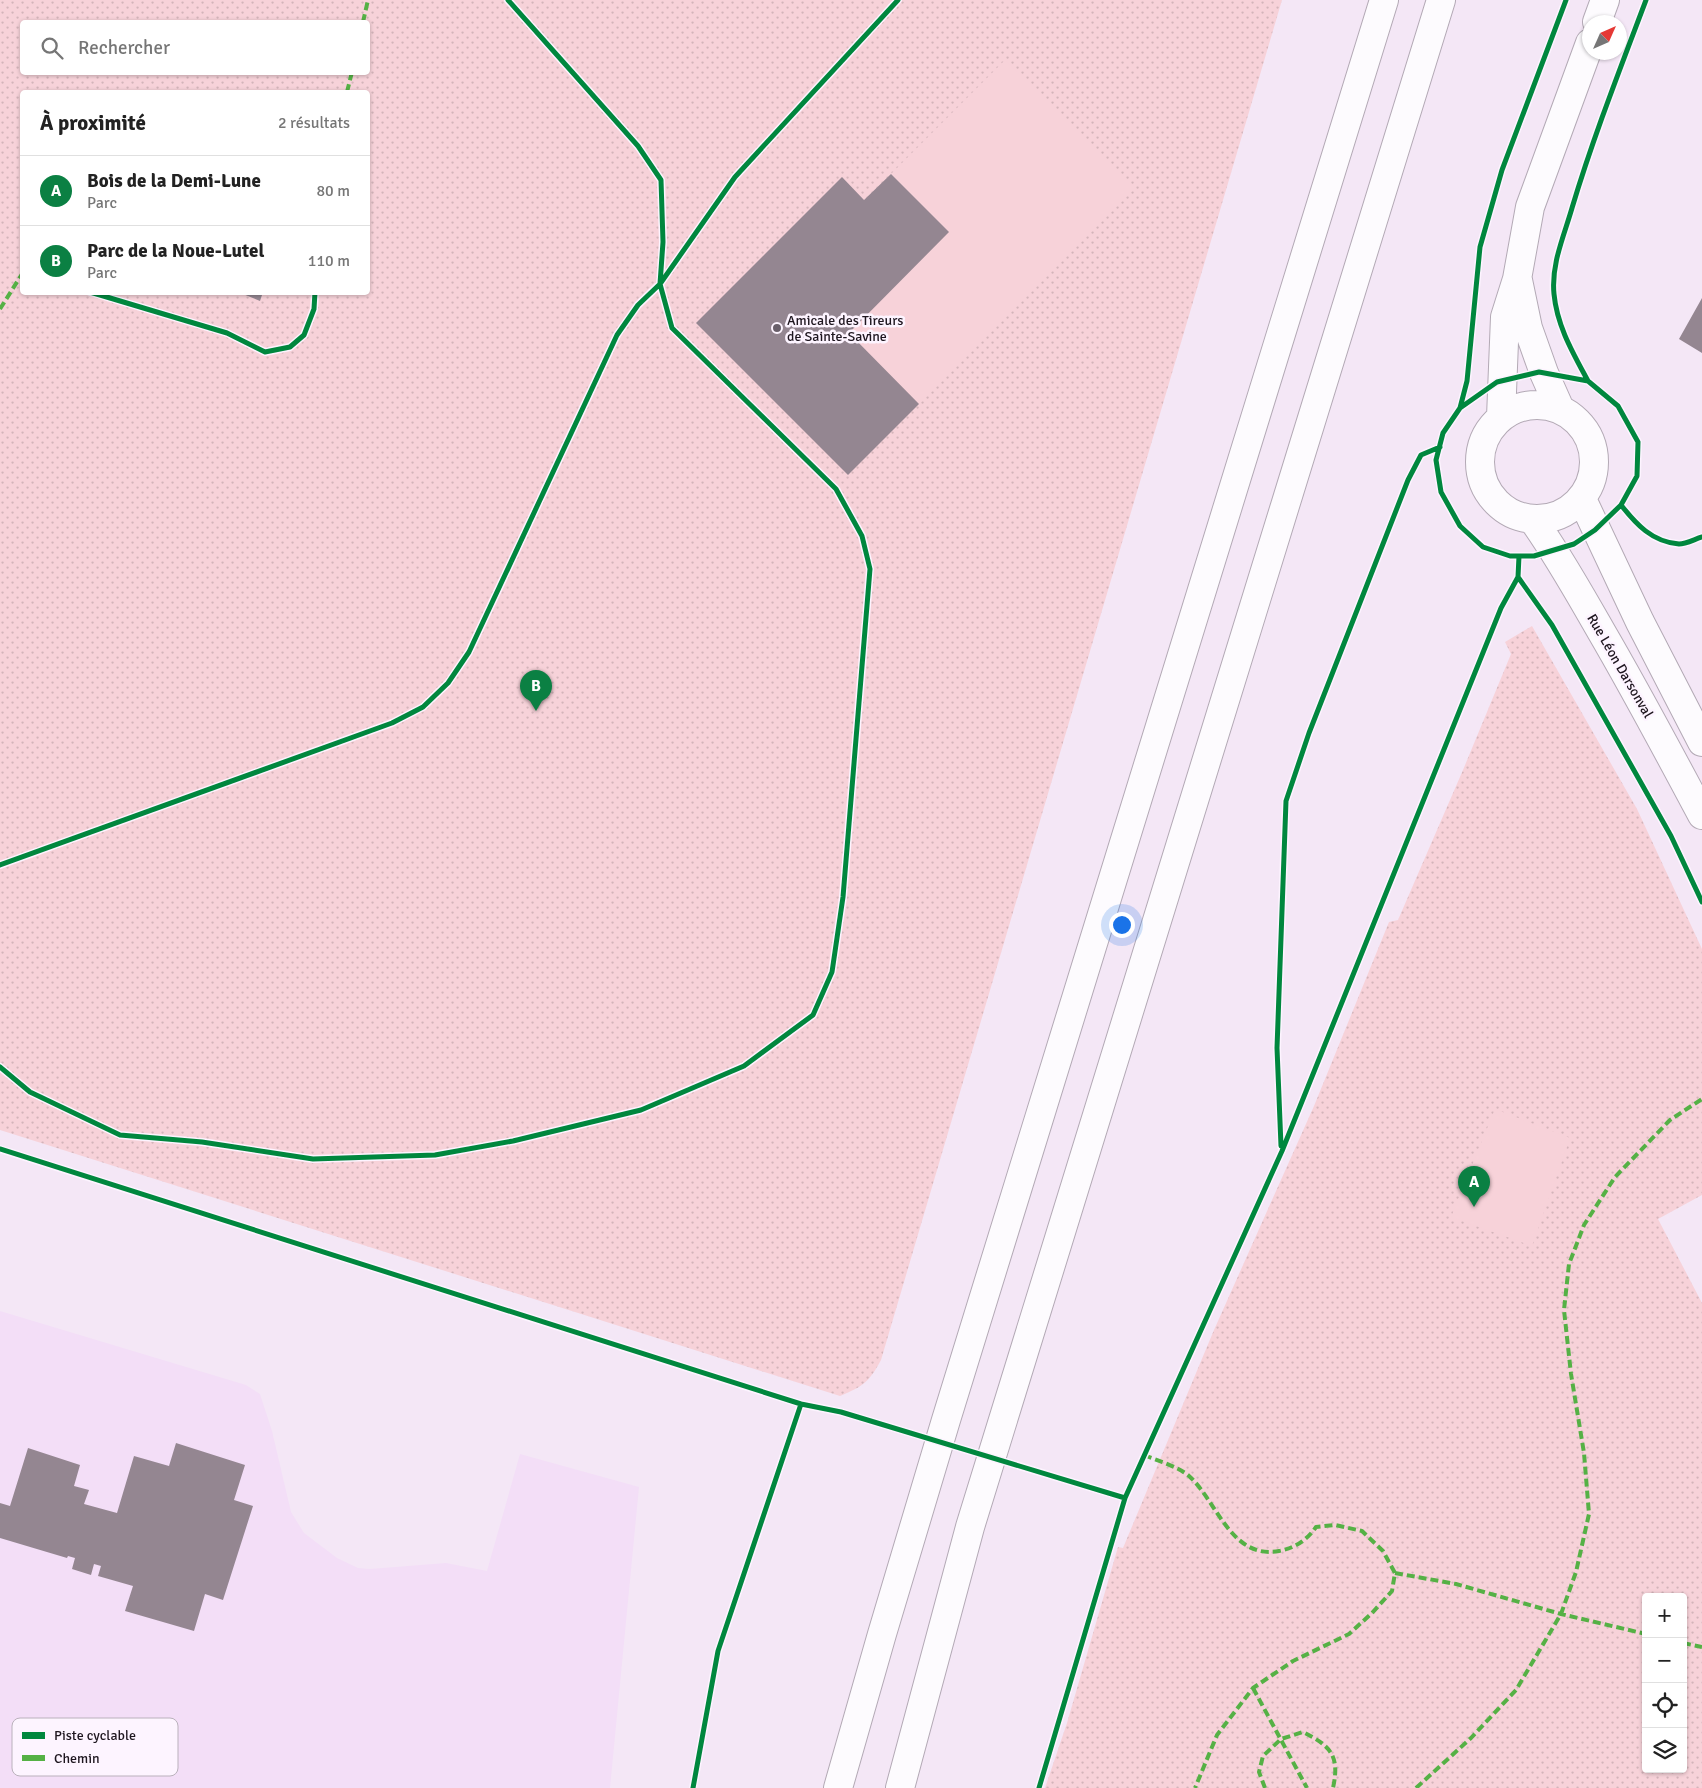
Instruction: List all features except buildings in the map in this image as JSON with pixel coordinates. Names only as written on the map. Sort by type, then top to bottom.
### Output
[{"type":"main road","points":[[838,1788],[952,1402],[1384,0]]},
{"type":"main road","points":[[900,1788],[970,1527],[1442,0]]},
{"type":"main road","points":[[1600,15],[1605,0]]},
{"type":"main road","points":[[1501,417],[1505,317],[1517,279],[1530,207],[1584,60]]},
{"type":"main road","points":[[1517,279],[1528,328],[1544,373],[1560,409]]},
{"type":"main road","points":[[1529,405],[1545,405],[1560,409],[1575,419],[1586,432],[1593,448],[1595,466],[1591,483],[1582,498],[1568,511],[1551,518],[1533,520],[1514,515],[1497,504],[1485,488],[1479,469],[1480,450],[1488,431],[1501,417],[1514,409],[1529,405]]},
{"type":"main road","points":[[1582,498],[1640,622],[1702,742]]},
{"type":"main road","name":"Rue Léon Darsonval","points":[[1533,520],[1554,550],[1642,703],[1702,815]]},
{"type":"shaded area","points":[[0,0],[1282,0],[881,1360],[873,1374],[865,1382],[840,1396],[0,1130]]},
{"type":"shaded area","points":[[1005,60],[1134,189],[919,404],[849,333],[949,232],[891,174]]},
{"type":"shaded area","points":[[1532,626],[1637,809],[1702,949],[1702,1195],[1658,1219],[1702,1303],[1702,1788],[1045,1788],[1067,1723],[1118,1547],[1123,1548],[1214,1330],[1314,1106],[1389,922],[1398,920],[1511,654],[1505,642]]},
{"type":"shaded area","points":[[1495,1109],[1570,1138],[1532,1246],[1451,1217]]},
{"type":"shaded area","points":[[0,1311],[246,1385],[260,1394],[272,1431],[291,1512],[304,1533],[337,1558],[358,1568],[370,1569],[446,1563],[487,1571],[520,1454],[639,1487],[610,1788],[0,1788]]},
{"type":"marked path","points":[[363,20],[368,0]]},
{"type":"marked path","points":[[348,90],[351,75]]},
{"type":"marked path","points":[[0,309],[20,277]]},
{"type":"marked path","points":[[1416,1788],[1471,1738],[1516,1690],[1561,1614],[1576,1572],[1589,1514],[1584,1453],[1571,1374],[1564,1310],[1569,1264],[1584,1225],[1615,1177],[1670,1120],[1702,1099]]},
{"type":"marked path","points":[[1144,1455],[1174,1467],[1189,1476],[1226,1526],[1249,1547],[1263,1551],[1285,1550],[1300,1543],[1316,1527],[1335,1525],[1362,1531],[1383,1551],[1395,1573],[1392,1591],[1349,1634],[1293,1661],[1253,1688],[1217,1735],[1195,1788]]},
{"type":"marked path","points":[[1395,1573],[1456,1584],[1561,1614],[1642,1633]]},
{"type":"marked path","points":[[1687,1644],[1702,1647]]},
{"type":"marked path","points":[[1253,1688],[1307,1788]]},
{"type":"marked path","points":[[1265,1788],[1259,1772],[1263,1756],[1281,1739],[1303,1732],[1327,1747],[1331,1753],[1335,1768],[1333,1788]]},
{"type":"cycle path","points":[[0,1067],[30,1092],[120,1135],[202,1142],[313,1159],[435,1155],[513,1141],[641,1110],[744,1066],[813,1015],[832,972],[843,897],[870,569],[862,536],[836,489],[672,328],[660,284],[663,242],[661,180],[638,146],[508,0]]},
{"type":"cycle path","points":[[0,865],[392,723],[423,707],[448,683],[469,652],[617,335],[638,305],[660,284],[735,177],[898,0]]},
{"type":"cycle path","points":[[1460,408],[1497,382],[1539,372],[1588,381],[1618,406],[1638,442],[1637,476],[1621,505],[1595,530],[1574,544],[1534,556],[1510,556],[1483,547],[1460,526],[1441,492],[1436,460],[1443,433],[1460,408],[1467,381],[1480,247],[1502,170],[1566,0]]},
{"type":"cycle path","points":[[1588,381],[1566,339],[1558,317],[1554,294],[1554,272],[1562,240],[1589,156],[1646,0]]},
{"type":"cycle path","points":[[100,295],[227,333],[265,352],[290,347],[304,335],[314,309],[315,295]]},
{"type":"cycle path","points":[[1281,1146],[1277,1048],[1286,801],[1309,733],[1408,480],[1421,455],[1440,447]]},
{"type":"cycle path","points":[[1621,505],[1639,525],[1661,540],[1679,544],[1702,537]]},
{"type":"cycle path","points":[[1519,556],[1518,577],[1552,625],[1671,836],[1702,902]]},
{"type":"cycle path","points":[[1039,1788],[1125,1498],[1282,1151],[1501,608],[1518,577]]},
{"type":"cycle path","points":[[0,1149],[801,1404],[841,1412],[1125,1498]]},
{"type":"cycle path","points":[[693,1788],[718,1651],[801,1404]]},
{"type":"place","name":"Amicale des Tireurs de Sainte-Savine","points":[[777,328]]},
{"type":"place","name":"Parc de la Noue-Lutel","points":[[536,711]]},
{"type":"place","name":"Bois de la Demi-Lune","points":[[1474,1207]]}]
